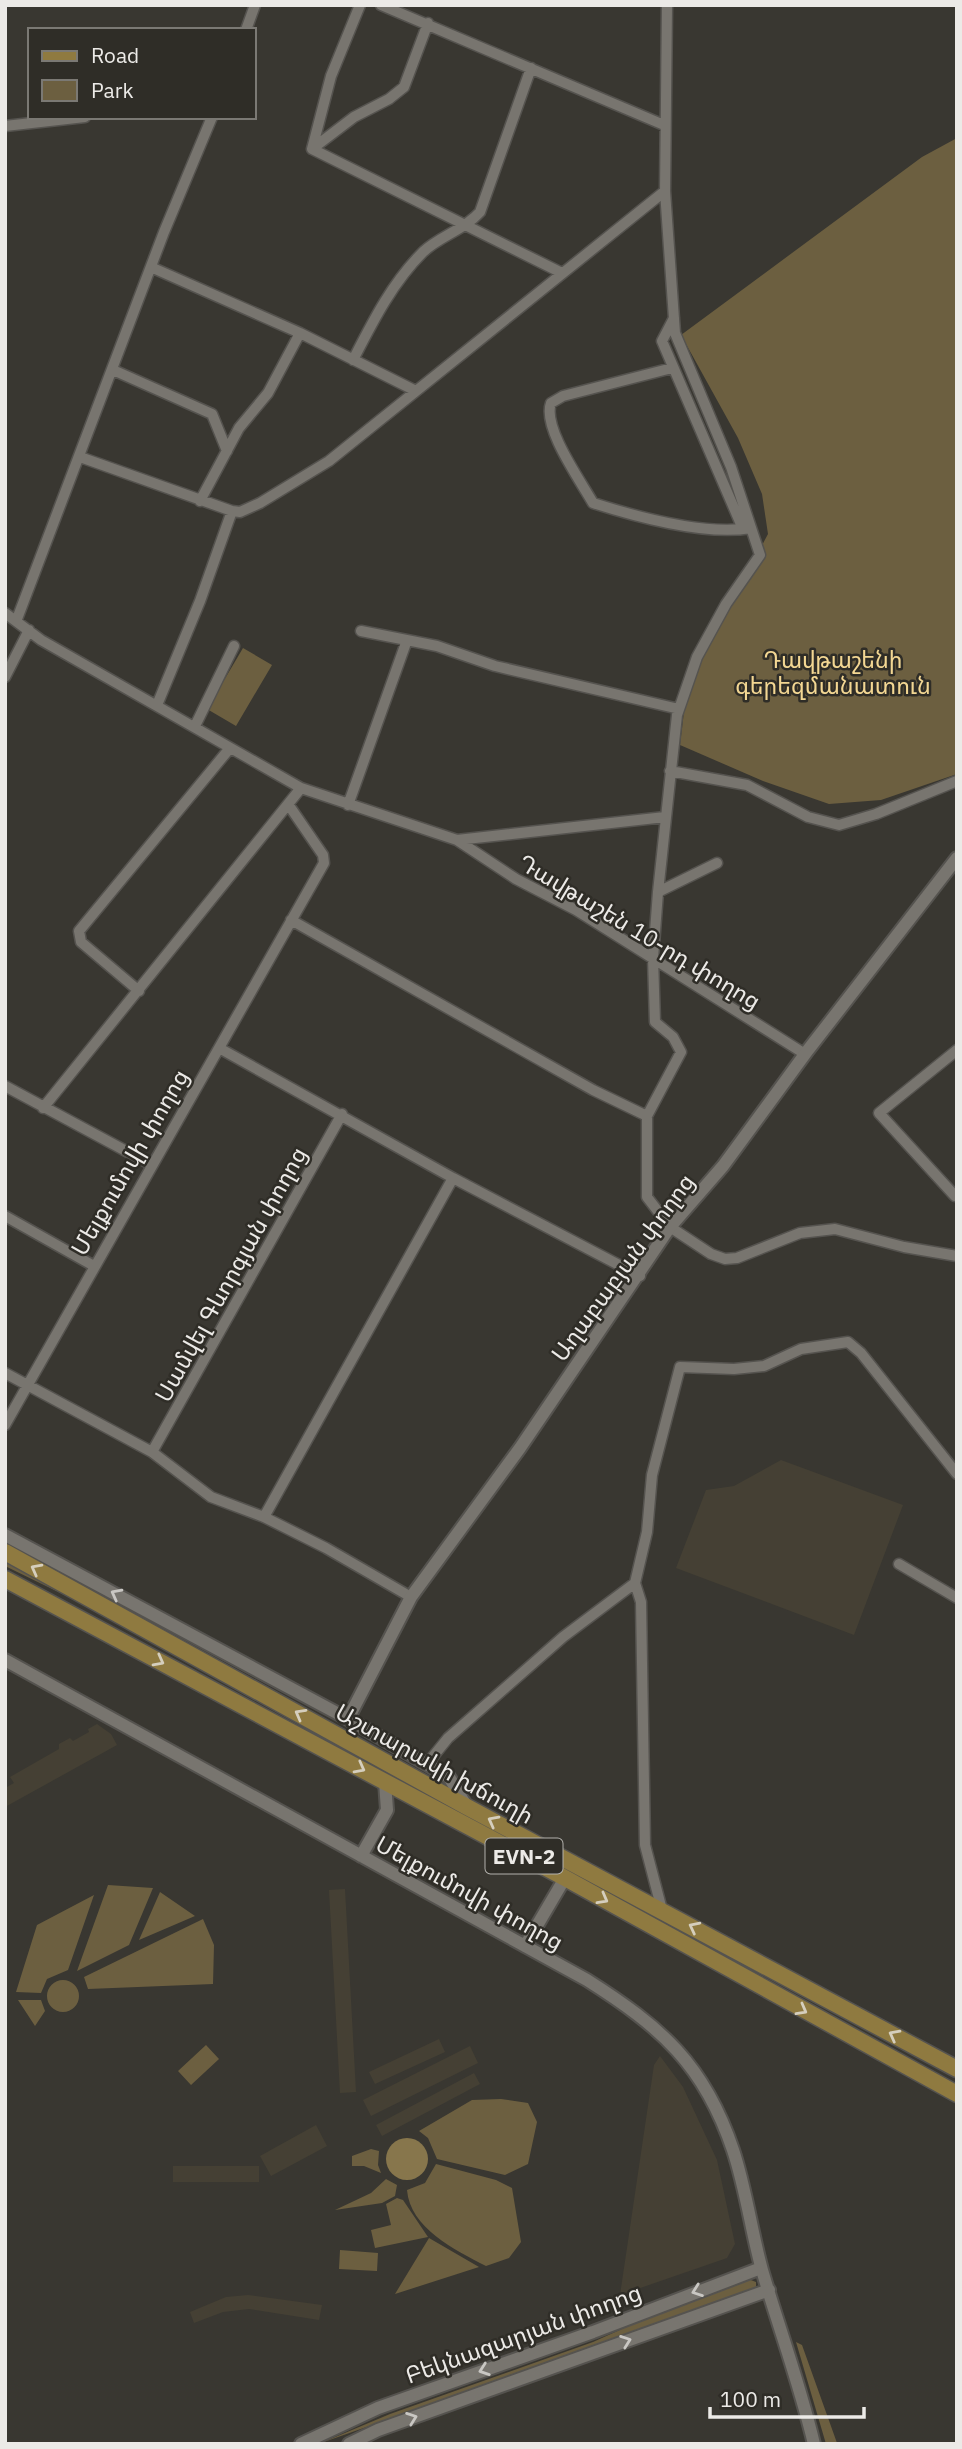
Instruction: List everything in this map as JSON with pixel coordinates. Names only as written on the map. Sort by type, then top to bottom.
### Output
[{"type":"main road","name":"Աշտարակի խճուղի","points":[[5,1552],[467,1807],[956,2069]]},
{"type":"main road","name":"Աշտարակի խճուղի","points":[[5,1579],[565,1878],[951,2091]]},
{"type":"main road","points":[[99,1629],[111,1609]]},
{"type":"main road","points":[[951,2091],[956,2069]]},
{"type":"street","points":[[247,28],[255,5]]},
{"type":"street","points":[[312,149],[331,76],[360,5]]},
{"type":"street","points":[[381,5],[664,125]]},
{"type":"street","points":[[667,5],[665,191],[675,333],[731,467],[747,529]]},
{"type":"street","points":[[312,149],[354,117],[389,99],[404,87],[428,23]]},
{"type":"street","points":[[353,360],[385,298],[425,250],[467,226],[480,212],[531,68]]},
{"type":"street","points":[[5,126],[67,119]]},
{"type":"street","points":[[17,620],[153,268],[164,232],[211,119]]},
{"type":"street","points":[[312,149],[562,273]]},
{"type":"street","points":[[80,457],[232,511],[240,512],[260,503],[329,461],[665,191]]},
{"type":"street","points":[[153,268],[300,333],[416,391]]},
{"type":"street","points":[[674,318],[662,337],[672,368],[760,555],[726,604],[697,657],[679,709],[665,817],[653,958],[655,1022],[673,1037],[681,1052],[648,1116],[646,1197],[670,1227],[711,1254],[725,1259],[737,1258],[800,1233],[835,1229],[904,1247],[957,1256]]},
{"type":"street","points":[[200,501],[239,428],[268,393],[300,333]]},
{"type":"street","points":[[672,368],[563,396],[551,403],[550,422],[556,437],[593,503],[624,512],[716,529],[747,529]]},
{"type":"street","points":[[113,370],[212,414],[227,451]]},
{"type":"street","points":[[157,705],[200,601],[232,511]]},
{"type":"street","points":[[5,613],[41,640],[301,788],[457,840],[665,817]]},
{"type":"street","points":[[5,677],[29,630]]},
{"type":"street","points":[[362,631],[437,646],[495,666],[679,709]]},
{"type":"street","points":[[348,805],[407,640]]},
{"type":"street","points":[[195,726],[234,646]]},
{"type":"street","points":[[139,991],[81,942],[79,931],[230,748]]},
{"type":"street","points":[[670,771],[747,785],[808,817],[839,825],[876,814],[957,781]]},
{"type":"street","points":[[43,1108],[301,788]]},
{"type":"street","name":"Մելքումովի փողոց","points":[[5,1425],[324,863],[323,855],[288,804]]},
{"type":"street","name":"Դավթաշեն 10-րդ փողոց","points":[[457,840],[516,879],[576,910],[805,1054]]},
{"type":"street","name":"Աղաբաբյան փողոց","points":[[348,1719],[411,1597],[640,1276],[670,1227],[723,1166],[805,1054],[957,858]]},
{"type":"street","points":[[658,892],[717,863]]},
{"type":"street","points":[[291,920],[593,1090],[648,1116]]},
{"type":"street","points":[[219,1048],[453,1178],[640,1276]]},
{"type":"street","points":[[956,1196],[879,1113],[957,1049]]},
{"type":"street","points":[[5,1086],[152,1165]]},
{"type":"street","name":"Սամվել Գևորգյան փողոց","points":[[152,1452],[342,1114]]},
{"type":"street","points":[[264,1517],[453,1178]]},
{"type":"street","points":[[5,1216],[94,1266]]},
{"type":"street","points":[[662,1910],[645,1845],[641,1602],[635,1583],[647,1532],[652,1475],[680,1367],[734,1369],[764,1366],[802,1349],[848,1342],[869,1363],[957,1474]]},
{"type":"street","points":[[5,1373],[152,1452],[211,1497],[264,1517],[326,1548],[411,1597]]},
{"type":"street","points":[[5,1535],[427,1764],[455,1783],[467,1807]]},
{"type":"street","points":[[899,1564],[957,1598]]},
{"type":"street","points":[[427,1764],[448,1738],[563,1637],[635,1583]]},
{"type":"street","name":"Մելքումովի փողոց","points":[[5,1660],[524,1946],[636,2011],[654,2026],[685,2060],[714,2106],[733,2150],[761,2267],[814,2444]]},
{"type":"street","points":[[360,1856],[387,1810],[385,1782]]},
{"type":"street","points":[[524,1946],[565,1878]]},
{"type":"street","name":"Բեկնազարյան փողոց","points":[[301,2444],[378,2408],[593,2332],[761,2267]]},
{"type":"street","name":"Բեկնազարյան փողոց","points":[[349,2444],[378,2430],[768,2290]]},
{"type":"shaded area","points":[[781,1460],[903,1505],[854,1635],[676,1568],[706,1490],[734,1486]]},
{"type":"shaded area","points":[[97,1724],[111,1734],[117,1745],[5,1807],[5,1788],[14,1783],[10,1777],[59,1749],[59,1744],[70,1738],[73,1741]]},
{"type":"shaded area","points":[[345,1889],[356,2092],[340,2093],[329,1890]]},
{"type":"shaded area","points":[[439,2039],[445,2052],[375,2084],[369,2072]]},
{"type":"shaded area","points":[[470,2046],[478,2063],[371,2116],[363,2100]]},
{"type":"shaded area","points":[[660,2056],[683,2087],[717,2160],[735,2244],[727,2258],[620,2295],[654,2065]]},
{"type":"shaded area","points":[[474,2073],[480,2084],[382,2136],[376,2125]]},
{"type":"shaded area","points":[[316,2125],[327,2146],[271,2176],[260,2156]]},
{"type":"shaded area","points":[[407,2138],[422,2144],[428,2159],[422,2174],[407,2180],[392,2174],[386,2159],[392,2144]]},
{"type":"shaded area","points":[[173,2166],[259,2166],[259,2182],[173,2182]]},
{"type":"shaded area","points":[[248,2295],[322,2305],[319,2320],[249,2309],[223,2312],[194,2323],[190,2312],[226,2297]]},
{"type":"green space","name":"Դավթաշենի գերեզմանատուն","points":[[957,138],[957,774],[881,800],[829,804],[763,781],[680,745],[687,686],[768,534],[762,494],[738,438],[681,335],[922,157]]},
{"type":"green space","points":[[243,648],[272,665],[236,726],[207,709]]},
{"type":"green space","points":[[5,1561],[89,1607],[5,1566]]},
{"type":"green space","points":[[108,1885],[153,1888],[129,1945],[77,1971]]},
{"type":"green space","points":[[160,1892],[195,1916],[139,1940]]},
{"type":"green space","points":[[94,1895],[68,1970],[47,1979],[41,1993],[16,1992],[37,1925]]},
{"type":"green space","points":[[203,1919],[214,1945],[213,1984],[88,1989],[84,1977]]},
{"type":"green space","points":[[63,1980],[74,1985],[79,1996],[74,2007],[63,2012],[52,2007],[47,1996],[52,1985]]},
{"type":"green space","points":[[18,2000],[41,2000],[45,2011],[35,2026]]},
{"type":"green space","points":[[206,2045],[219,2059],[191,2085],[178,2071]]},
{"type":"green space","points":[[501,2099],[528,2103],[537,2122],[528,2164],[505,2175],[437,2159],[428,2138],[419,2131],[472,2100]]},
{"type":"green space","points":[[371,2149],[379,2151],[378,2165],[381,2173],[364,2166],[352,2166],[352,2156]]},
{"type":"green space","points":[[436,2164],[496,2180],[512,2188],[521,2242],[509,2258],[486,2266],[448,2245],[425,2227],[416,2216],[407,2190],[425,2183]]},
{"type":"green space","points":[[386,2179],[397,2185],[395,2196],[382,2203],[335,2210],[371,2193]]},
{"type":"green space","points":[[397,2198],[403,2200],[428,2237],[375,2248],[371,2230],[391,2225],[386,2204]]},
{"type":"green space","points":[[429,2238],[479,2267],[395,2294]]},
{"type":"green space","points":[[340,2250],[378,2253],[377,2271],[339,2269]]},
{"type":"green space","points":[[748,2279],[756,2282],[756,2290],[321,2443],[390,2414],[593,2342],[655,2314]]},
{"type":"green space","points":[[796,2342],[802,2345],[837,2443],[851,2444],[826,2444]]}]
